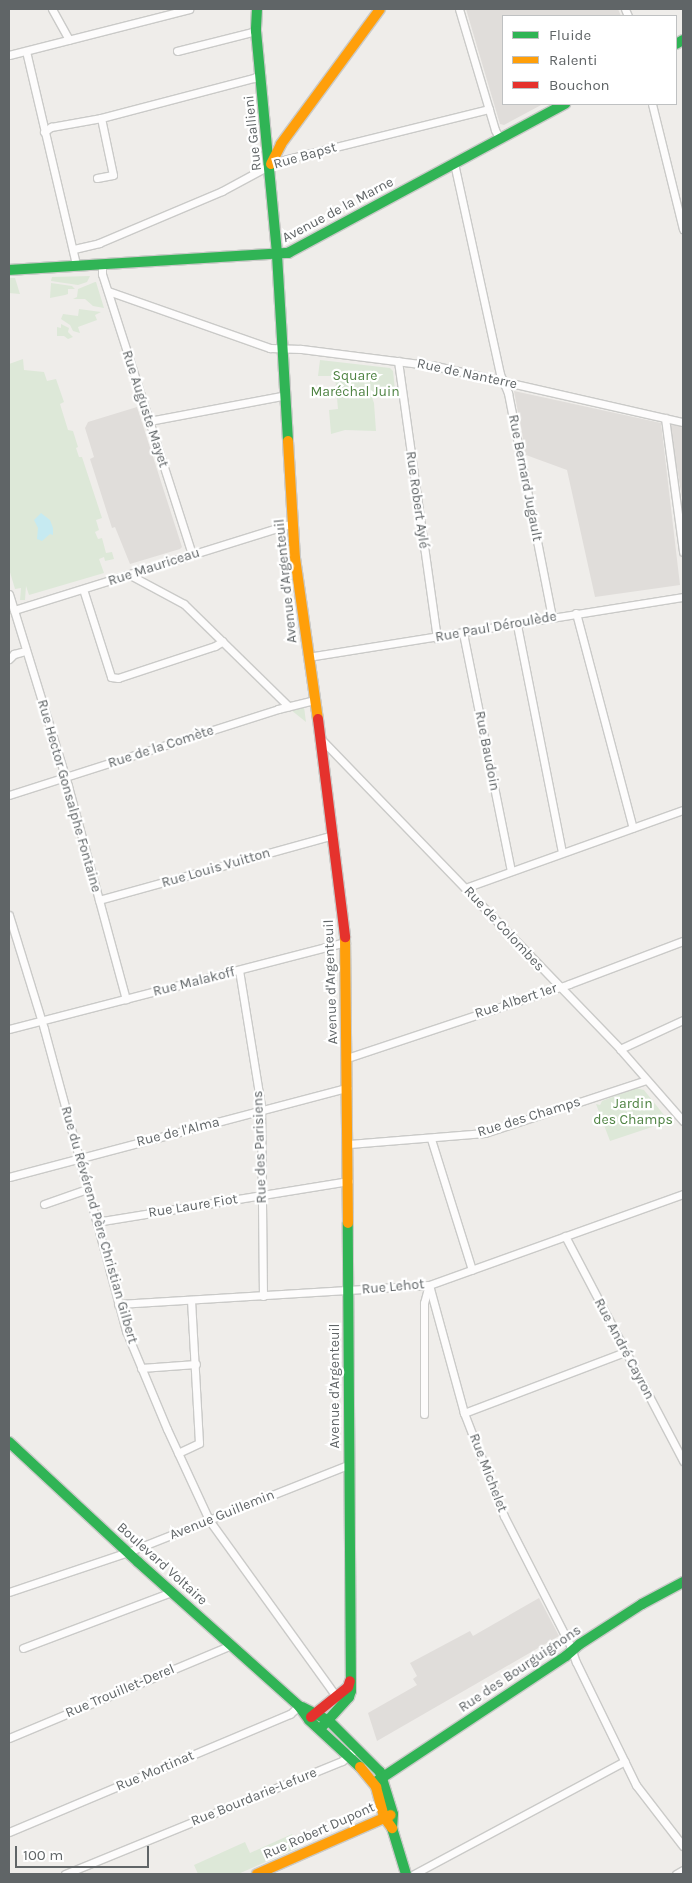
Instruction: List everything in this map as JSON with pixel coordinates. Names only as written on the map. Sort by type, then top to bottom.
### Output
[{"type":"main road","name":"Rue Gallieni","points":[[256,9],[256,31],[277,255]]},
{"type":"main road","points":[[270,165],[281,144],[380,9]]},
{"type":"main road","name":"Avenue de la Marne","points":[[9,270],[76,264],[288,254],[563,105]]},
{"type":"main road","name":"Avenue d'Argenteuil","points":[[277,255],[295,558],[346,942],[349,1144],[348,1465],[350,1695],[320,1729]]},
{"type":"main road","name":"Boulevard Voltaire","points":[[9,1442],[171,1592],[311,1716],[320,1729],[349,1757],[378,1780]]},
{"type":"main road","name":"Rue des Bourguignons","points":[[378,1780],[642,1604],[683,1582]]},
{"type":"main road","points":[[311,1716],[348,1687],[350,1681]]},
{"type":"main road","name":"Boulevard Voltaire","points":[[311,1716],[328,1720],[378,1769],[378,1780]]},
{"type":"main road","points":[[378,1780],[406,1874]]},
{"type":"main road","name":"Rue Robert Dupont","points":[[257,1874],[389,1816]]},
{"type":"street","points":[[52,9],[69,40]]},
{"type":"street","points":[[9,55],[189,9]]},
{"type":"street","points":[[459,9],[500,139]]},
{"type":"street","points":[[177,51],[256,31]]},
{"type":"street","points":[[26,51],[76,264]]},
{"type":"street","points":[[44,132],[51,127],[101,118],[254,78],[260,74]]},
{"type":"street","points":[[652,105],[683,229]]},
{"type":"street","name":"Rue Bapst","points":[[74,249],[99,243],[222,191],[259,173],[270,165],[489,109]]},
{"type":"street","points":[[97,178],[114,175],[101,118]]},
{"type":"street","name":"Rue Bernard Jugault","points":[[454,163],[504,382],[552,618]]},
{"type":"street","name":"Rue Auguste Mayet","points":[[102,263],[102,274],[192,554]]},
{"type":"street","name":"Rue de Nanterre","points":[[108,291],[270,348],[398,361],[457,370],[683,422]]},
{"type":"street","name":"Rue Robert Aylé","points":[[398,361],[436,638]]},
{"type":"street","points":[[149,421],[286,394]]},
{"type":"street","points":[[666,418],[682,531],[683,552]]},
{"type":"street","name":"Rue Mauriceau","points":[[14,610],[293,523]]},
{"type":"street","points":[[130,575],[184,604],[288,706]]},
{"type":"street","points":[[83,589],[111,677],[118,678],[215,646],[223,641]]},
{"type":"street","name":"Rue Hector Gonsalphe Fontaine","points":[[9,594],[65,778],[126,999]]},
{"type":"street","name":"Rue Paul Déroulède","points":[[308,657],[683,597]]},
{"type":"street","points":[[576,614],[633,828]]},
{"type":"street","points":[[517,625],[562,853]]},
{"type":"street","name":"Rue Baudoin","points":[[463,633],[512,870]]},
{"type":"street","points":[[9,659],[14,654],[25,651]]},
{"type":"street","name":"Rue de la Comète","points":[[9,795],[288,706],[314,700]]},
{"type":"street","name":"Rue de Colombes","points":[[320,739],[620,1049],[683,1122]]},
{"type":"street","points":[[465,888],[683,810]]},
{"type":"street","name":"Rue Louis Vuitton","points":[[100,900],[333,835]]},
{"type":"street","name":"Rue du Révérend Père Christian Gilbert","points":[[9,915],[41,1020],[118,1304],[141,1368],[209,1520],[336,1696]]},
{"type":"street","name":"Rue Albert 1er","points":[[347,1058],[558,987],[683,941]]},
{"type":"street","name":"Rue Malakoff","points":[[9,1029],[346,942]]},
{"type":"street","name":"Rue des Parisiens","points":[[239,970],[261,1111],[263,1296]]},
{"type":"street","points":[[620,1049],[683,1020]]},
{"type":"street","name":"Rue des Champs","points":[[349,1144],[431,1139],[485,1133],[646,1080]]},
{"type":"street","name":"Rue de l'Alma","points":[[9,1177],[79,1157],[347,1088]]},
{"type":"street","points":[[431,1139],[472,1270]]},
{"type":"street","name":"Rue Laure Fiot","points":[[96,1222],[349,1181]]},
{"type":"street","points":[[44,1204],[87,1189]]},
{"type":"street","name":"Rue Lehot","points":[[118,1304],[428,1285],[683,1194]]},
{"type":"street","name":"Rue André Cayron","points":[[565,1236],[683,1461]]},
{"type":"street","points":[[424,1414],[424,1302],[428,1285]]},
{"type":"street","name":"Rue Michelet","points":[[428,1285],[464,1413],[504,1516],[573,1651],[636,1785],[683,1846]]},
{"type":"street","points":[[178,1453],[199,1443],[191,1300]]},
{"type":"street","points":[[464,1413],[625,1352]]},
{"type":"street","points":[[141,1368],[196,1364]]},
{"type":"street","name":"Avenue Guillemin","points":[[9,1592],[128,1552],[348,1465]]},
{"type":"street","points":[[23,1648],[171,1592]]},
{"type":"street","name":"Rue Trouillet-Derel","points":[[9,1738],[231,1644]]},
{"type":"street","name":"Rue Mortinat","points":[[9,1832],[290,1714],[299,1706]]},
{"type":"street","name":"Rue Bourdarie-Lefure","points":[[65,1874],[349,1757],[357,1748]]},
{"type":"street","points":[[414,1874],[625,1761]]},
{"type":"street","points":[[676,1874],[683,1870]]},
{"type":"shaded area","points":[[466,9],[618,9],[621,15],[502,15],[502,105],[541,105],[504,125],[500,124]]},
{"type":"shaded area","points":[[514,391],[661,423],[680,585],[595,597],[567,470],[526,455]]},
{"type":"shaded area","points":[[137,407],[182,547],[130,564],[115,527],[112,528],[90,459],[94,457],[85,428],[88,422]]},
{"type":"shaded area","points":[[669,423],[683,425],[683,503]]},
{"type":"shaded area","points":[[539,1598],[559,1636],[377,1741],[368,1713],[417,1685],[413,1679],[417,1676],[410,1663],[470,1631],[473,1636]]},
{"type":"green space","points":[[90,276],[87,282],[78,285],[51,281],[52,277]]},
{"type":"green space","points":[[9,278],[15,278],[20,294],[9,293]]},
{"type":"green space","points":[[96,282],[104,308],[93,306],[85,299],[73,299],[77,297],[78,289]]},
{"type":"green space","points":[[51,283],[72,286],[75,289],[68,289],[68,294],[50,298]]},
{"type":"green space","points":[[79,309],[101,312],[95,315],[97,320],[78,327],[80,333],[73,331],[70,325],[61,319],[63,314],[78,316]]},
{"type":"green space","points":[[61,324],[69,328],[68,332],[73,337],[68,339],[64,336],[57,336],[57,327],[61,328]]},
{"type":"green space","points":[[23,359],[24,370],[44,372],[47,381],[56,379],[64,402],[60,404],[68,430],[73,431],[79,457],[82,457],[102,518],[96,520],[99,530],[95,532],[98,539],[102,538],[106,553],[112,552],[114,559],[105,561],[104,557],[99,559],[104,573],[29,595],[26,586],[25,600],[20,600],[21,588],[15,589],[9,569],[9,364]]},
{"type":"green space","name":"Square Maréchal Juin","points":[[320,360],[390,368],[393,371],[395,390],[386,390],[371,395],[374,403],[376,431],[345,430],[331,434],[329,410],[338,409],[335,376],[318,376]]},
{"type":"green space","points":[[304,707],[306,722],[291,710]]},
{"type":"green space","name":"Jardin des Champs","points":[[636,1088],[644,1090],[664,1115],[667,1122],[610,1141],[596,1104],[600,1105],[602,1101]]},
{"type":"green space","points":[[292,1834],[298,1848],[238,1874],[198,1874],[194,1865],[245,1842],[250,1853]]},
{"type":"water","points":[[41,513],[50,520],[53,528],[53,535],[50,534],[42,541],[37,539],[38,528],[34,520]]},
{"type":"traffic: fast","points":[[257,9],[256,31],[277,255],[288,441]]},
{"type":"traffic: fast","points":[[677,43],[683,40]]},
{"type":"traffic: fast","points":[[9,270],[288,253],[563,105]]},
{"type":"traffic: fast","points":[[320,1729],[349,1697],[351,1691],[348,1223]]},
{"type":"traffic: fast","points":[[9,1442],[138,1562],[299,1706],[309,1720],[360,1767]]},
{"type":"traffic: fast","points":[[374,1783],[566,1656],[580,1644],[642,1604],[683,1582]]},
{"type":"traffic: fast","points":[[302,1707],[328,1720],[380,1772],[393,1814],[392,1828],[406,1874]]},
{"type":"traffic: slow","points":[[271,164],[281,144],[380,9]]},
{"type":"traffic: slow","points":[[288,441],[295,558],[318,719]]},
{"type":"traffic: slow","points":[[345,937],[348,1223]]},
{"type":"traffic: slow","points":[[360,1767],[376,1787],[384,1817],[392,1828]]},
{"type":"traffic: slow","points":[[257,1874],[391,1815]]},
{"type":"traffic: jam","points":[[318,719],[345,937]]},
{"type":"traffic: jam","points":[[311,1717],[348,1687],[350,1681]]}]
